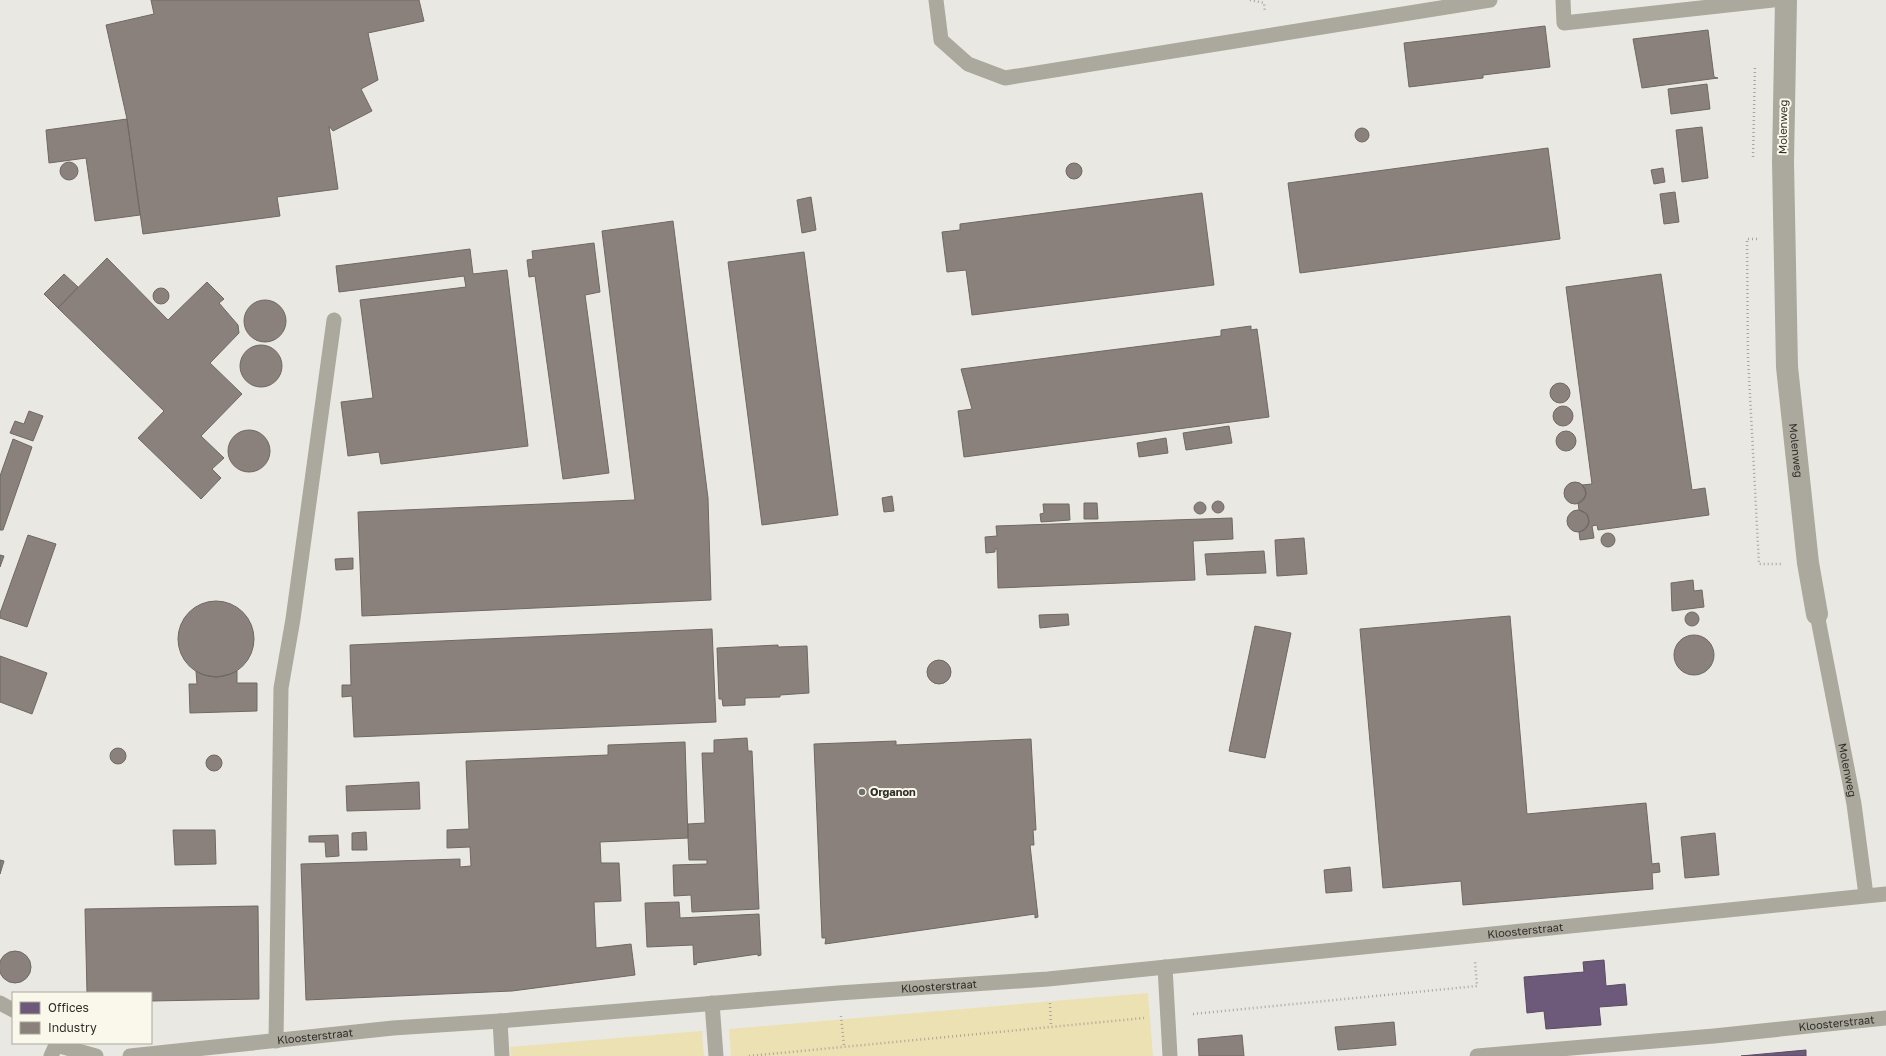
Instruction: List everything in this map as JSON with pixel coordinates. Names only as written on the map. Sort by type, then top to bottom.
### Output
[{"type":"street","name":"Molenweg","points":[[1786,0],[1783,162],[1788,367],[1808,564],[1817,614]]},
{"type":"lane","points":[[936,0],[941,40],[968,64],[1005,78],[1490,0]]},
{"type":"lane","points":[[1563,0],[1564,23],[1773,0]]},
{"type":"lane","points":[[276,1041],[281,688],[293,619],[334,320]]},
{"type":"lane","name":"Molenweg","points":[[1817,614],[1854,804],[1866,895]]},
{"type":"lane","name":"Kloosterstraat","points":[[130,1056],[393,1028],[500,1021],[838,993],[1048,979],[1886,894]]},
{"type":"lane","points":[[1165,967],[1170,1056]]},
{"type":"lane","points":[[0,1003],[7,1005],[12,1009]]},
{"type":"lane","points":[[712,1003],[716,1056]]},
{"type":"lane","name":"Kloosterstraat","points":[[1477,1056],[1722,1035],[1886,1018]]},
{"type":"lane","points":[[500,1021],[502,1056]]},
{"type":"lane","points":[[53,1048],[96,1056]]},
{"type":"path","points":[[749,1056],[1477,986],[1473,936]]},
{"type":"shaded area","points":[[1148,993],[1153,1056],[731,1056],[729,1029]]},
{"type":"shaded area","points":[[702,1031],[704,1056],[511,1056],[510,1047]]},
{"type":"building: Offices","points":[[1604,960],[1606,986],[1625,984],[1627,1005],[1599,1007],[1601,1025],[1546,1029],[1544,1011],[1527,1013],[1524,977],[1584,972],[1583,962]]},
{"type":"building: Offices","points":[[1806,1050],[1806,1056],[1741,1056]]},
{"type":"building: Industry","points":[[151,0],[419,0],[424,21],[368,33],[378,80],[361,89],[372,111],[333,131],[329,126],[338,189],[277,197],[280,216],[143,234],[127,119],[106,25],[154,14]]},
{"type":"building: Industry","points":[[1545,26],[1550,67],[1483,75],[1483,78],[1409,87],[1404,43]]},
{"type":"building: Industry","points":[[1708,30],[1714,77],[1718,78],[1642,88],[1633,39]]},
{"type":"building: Industry","points":[[1707,84],[1710,109],[1671,114],[1668,89]]},
{"type":"building: Industry","points":[[127,119],[140,215],[95,221],[86,158],[49,163],[46,130]]},
{"type":"building: Industry","points":[[1702,127],[1708,178],[1682,182],[1676,130]]},
{"type":"building: Industry","points":[[1362,128],[1367,130],[1369,135],[1367,140],[1362,142],[1357,140],[1355,135],[1357,130]]},
{"type":"building: Industry","points":[[1548,148],[1560,239],[1300,273],[1288,183]]},
{"type":"building: Industry","points":[[69,162],[75,165],[78,171],[75,177],[69,180],[63,177],[60,171],[63,165]]},
{"type":"building: Industry","points":[[1074,163],[1081,168],[1082,171],[1077,178],[1074,179],[1067,174],[1066,171],[1071,164]]},
{"type":"building: Industry","points":[[1663,168],[1665,182],[1654,184],[1651,170]]},
{"type":"building: Industry","points":[[1675,192],[1679,222],[1664,224],[1660,194]]},
{"type":"building: Industry","points":[[1202,193],[1214,285],[972,315],[966,270],[947,272],[942,232],[960,230],[960,224]]},
{"type":"building: Industry","points":[[811,197],[816,230],[802,233],[797,200]]},
{"type":"building: Industry","points":[[673,221],[708,498],[711,600],[362,616],[358,512],[635,500],[602,231]]},
{"type":"building: Industry","points":[[594,243],[600,292],[585,295],[609,473],[563,479],[535,276],[529,277],[527,260],[533,259],[532,251]]},
{"type":"building: Industry","points":[[470,249],[473,274],[507,270],[528,446],[381,464],[379,452],[348,456],[341,402],[373,398],[360,300],[466,287],[464,276],[339,292],[336,266]]},
{"type":"building: Industry","points":[[804,252],[838,515],[762,525],[728,262]]},
{"type":"building: Industry","points":[[107,258],[168,320],[207,282],[224,299],[219,303],[238,325],[239,333],[210,363],[242,394],[201,436],[224,458],[212,469],[221,478],[201,499],[138,438],[164,411],[58,308]]},
{"type":"building: Industry","points":[[64,274],[78,287],[58,308],[44,294]]},
{"type":"building: Industry","points":[[1661,274],[1692,490],[1705,488],[1709,515],[1598,530],[1597,525],[1592,526],[1594,538],[1580,540],[1579,532],[1585,529],[1589,522],[1587,514],[1579,510],[1578,503],[1586,494],[1582,485],[1592,484],[1566,287]]},
{"type":"building: Industry","points":[[158,288],[164,288],[169,293],[167,302],[164,304],[158,304],[153,299],[153,293]]},
{"type":"building: Industry","points":[[265,300],[280,306],[286,321],[280,336],[265,342],[250,336],[244,321],[250,306]]},
{"type":"building: Industry","points":[[1251,326],[1251,330],[1257,329],[1269,417],[964,457],[958,411],[972,409],[961,369],[1221,336],[1221,330]]},
{"type":"building: Industry","points":[[261,345],[276,351],[282,366],[276,381],[261,387],[246,381],[240,366],[246,351]]},
{"type":"building: Industry","points":[[1560,383],[1567,386],[1570,393],[1567,400],[1560,403],[1553,400],[1550,393],[1553,386]]},
{"type":"building: Industry","points":[[1563,406],[1570,409],[1573,416],[1570,423],[1563,426],[1556,423],[1553,416],[1556,409]]},
{"type":"building: Industry","points":[[29,411],[43,416],[33,441],[10,433],[15,421],[24,424]]},
{"type":"building: Industry","points":[[1229,426],[1232,443],[1186,450],[1183,433]]},
{"type":"building: Industry","points":[[249,430],[264,436],[270,451],[264,466],[249,472],[234,466],[228,451],[234,436]]},
{"type":"building: Industry","points":[[1566,431],[1573,434],[1576,441],[1573,448],[1566,451],[1559,448],[1556,441],[1559,434]]},
{"type":"building: Industry","points":[[1166,438],[1168,453],[1139,457],[1137,443]]},
{"type":"building: Industry","points":[[13,439],[32,447],[3,530],[0,530],[0,476]]},
{"type":"building: Industry","points":[[1575,482],[1583,485],[1586,493],[1583,501],[1575,504],[1567,501],[1564,493],[1567,485]]},
{"type":"building: Industry","points":[[892,496],[894,511],[884,512],[882,498]]},
{"type":"building: Industry","points":[[1220,501],[1223,502],[1223,512],[1216,513],[1213,512],[1212,505],[1213,502]]},
{"type":"building: Industry","points":[[1198,502],[1202,502],[1206,508],[1202,514],[1198,514],[1194,510],[1194,506]]},
{"type":"building: Industry","points":[[1084,503],[1097,503],[1098,519],[1084,519]]},
{"type":"building: Industry","points":[[1043,504],[1069,504],[1070,520],[1041,522],[1040,514],[1044,513]]},
{"type":"building: Industry","points":[[1578,510],[1586,513],[1589,521],[1586,529],[1578,532],[1570,529],[1567,521],[1570,513]]},
{"type":"building: Industry","points":[[1232,518],[1233,539],[1193,541],[1195,580],[998,588],[997,549],[995,549],[995,552],[986,553],[985,537],[997,536],[996,526]]},
{"type":"building: Industry","points":[[1608,533],[1613,535],[1615,540],[1613,545],[1608,547],[1603,545],[1601,540],[1603,535]]},
{"type":"building: Industry","points":[[28,535],[56,544],[27,627],[0,618],[0,613]]},
{"type":"building: Industry","points":[[1304,538],[1307,574],[1277,576],[1275,540]]},
{"type":"building: Industry","points":[[1264,551],[1266,573],[1207,575],[1205,554]]},
{"type":"building: Industry","points":[[0,555],[4,556],[0,567]]},
{"type":"building: Industry","points":[[353,558],[353,569],[336,570],[335,559]]},
{"type":"building: Industry","points":[[1693,580],[1694,591],[1702,590],[1704,607],[1672,611],[1671,583]]},
{"type":"building: Industry","points":[[216,601],[230,604],[243,612],[251,625],[254,639],[251,653],[243,666],[230,674],[216,677],[202,674],[189,666],[181,653],[178,639],[181,625],[189,612],[202,604]]},
{"type":"building: Industry","points":[[1689,612],[1695,612],[1699,616],[1699,622],[1695,626],[1689,626],[1685,622],[1685,616]]},
{"type":"building: Industry","points":[[1068,614],[1069,625],[1040,628],[1039,615]]},
{"type":"building: Industry","points":[[1510,616],[1527,814],[1646,803],[1652,864],[1659,863],[1660,872],[1652,873],[1653,889],[1463,905],[1461,881],[1383,888],[1360,629]]},
{"type":"building: Industry","points":[[1255,626],[1291,633],[1265,758],[1229,751]]},
{"type":"building: Industry","points":[[712,629],[716,722],[354,737],[352,696],[342,697],[342,685],[351,685],[350,645]]},
{"type":"building: Industry","points":[[1698,635],[1705,638],[1711,644],[1714,655],[1713,663],[1705,672],[1698,675],[1690,675],[1683,672],[1675,663],[1674,651],[1677,644],[1686,636]]},
{"type":"building: Industry","points":[[778,645],[778,647],[807,646],[809,693],[780,695],[780,697],[745,698],[745,705],[723,706],[722,699],[719,699],[717,648]]},
{"type":"building: Industry","points":[[0,656],[47,673],[32,714],[0,702]]},
{"type":"building: Industry","points":[[939,660],[947,664],[951,672],[947,680],[939,684],[931,680],[927,672],[931,664]]},
{"type":"building: Industry","points":[[196,671],[204,675],[217,677],[237,671],[237,683],[257,683],[257,711],[190,713],[189,684],[197,684]]},
{"type":"building: Industry","points":[[747,738],[748,751],[752,751],[759,909],[692,912],[691,895],[674,896],[673,865],[707,864],[707,860],[689,860],[688,838],[688,824],[705,823],[702,753],[714,753],[714,740]]},
{"type":"building: Industry","points":[[1031,739],[1036,830],[1033,830],[1034,845],[1030,845],[1038,917],[1035,918],[1035,914],[825,944],[826,938],[822,938],[814,744],[896,741],[896,745]]},
{"type":"building: Industry","points":[[685,742],[688,838],[600,842],[601,863],[619,863],[621,901],[594,902],[596,948],[631,944],[635,975],[512,991],[306,1000],[301,864],[460,859],[460,867],[471,866],[470,847],[447,848],[447,830],[469,829],[466,761],[608,755],[608,745]]},
{"type":"building: Industry","points":[[115,748],[121,748],[126,753],[124,762],[121,764],[115,764],[110,759],[110,753]]},
{"type":"building: Industry","points":[[211,755],[217,755],[222,760],[220,769],[217,771],[211,771],[206,766],[206,760]]},
{"type":"building: Industry","points":[[419,782],[420,809],[347,811],[346,786]]},
{"type":"building: Industry","points":[[173,830],[215,830],[216,864],[175,865]]},
{"type":"building: Industry","points":[[366,832],[367,850],[352,850],[352,833]]},
{"type":"building: Industry","points":[[1715,833],[1719,875],[1685,878],[1681,837]]},
{"type":"building: Industry","points":[[338,835],[339,856],[326,857],[325,842],[309,842],[309,836]]},
{"type":"building: Industry","points":[[0,860],[4,861],[0,874]]},
{"type":"building: Industry","points":[[1350,867],[1352,891],[1326,893],[1324,870]]},
{"type":"building: Industry","points":[[679,902],[680,918],[759,914],[761,955],[758,956],[758,954],[696,963],[697,964],[694,965],[693,945],[647,947],[645,903]]},
{"type":"building: Industry","points":[[258,906],[259,999],[152,1001],[152,992],[87,992],[85,909]]},
{"type":"building: Industry","points":[[12,951],[18,951],[28,958],[31,967],[30,973],[24,980],[18,983],[12,983],[2,976],[-1,970],[-1,964],[6,954]]},
{"type":"building: Industry","points":[[1394,1022],[1396,1045],[1338,1050],[1335,1027]]},
{"type":"building: Industry","points":[[1242,1035],[1244,1056],[1199,1056],[1198,1039]]},
{"type":"place","name":"Organon","points":[[862,792]]}]
